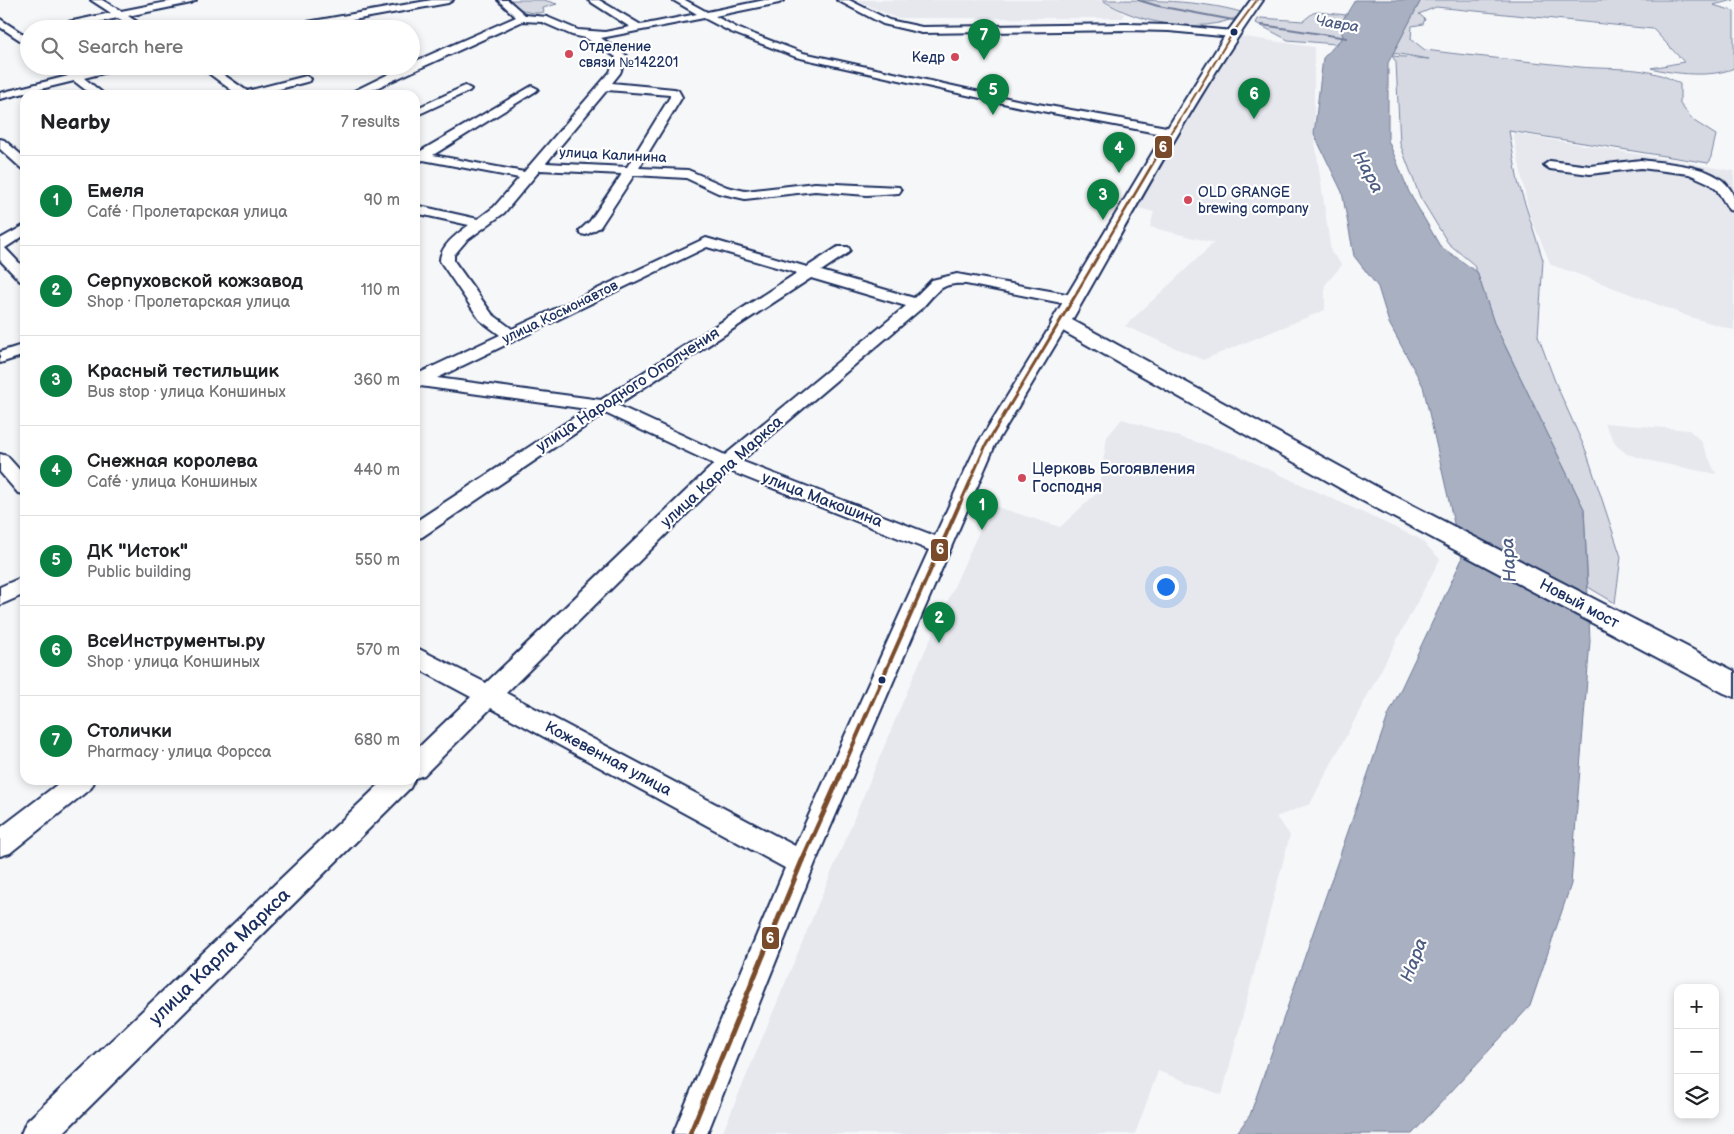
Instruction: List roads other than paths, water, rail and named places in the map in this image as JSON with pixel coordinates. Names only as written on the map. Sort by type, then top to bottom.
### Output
[{"type":"main road","points":[[1061,322],[1072,300],[1172,132],[1232,34],[1257,0]]},
{"type":"main road","name":"Новый мост","points":[[1061,322],[1370,494],[1734,685]]},
{"type":"street","points":[[96,0],[129,20]]},
{"type":"street","points":[[91,20],[191,0]]},
{"type":"street","points":[[326,20],[370,10],[448,0]]},
{"type":"street","points":[[503,0],[522,18]]},
{"type":"street","points":[[593,0],[639,28]]},
{"type":"street","points":[[678,0],[765,43],[810,58],[1021,104],[1172,132]]},
{"type":"street","points":[[420,63],[522,18],[544,19],[576,33],[605,35],[706,15],[758,2],[779,0]]},
{"type":"street","points":[[842,0],[886,22],[922,30],[1126,27],[1169,28],[1232,34]]},
{"type":"street","points":[[0,22],[20,32]]},
{"type":"street","points":[[0,39],[20,35]]},
{"type":"street","points":[[511,336],[486,317],[447,261],[447,254],[460,238],[499,210],[615,73],[622,56],[589,35]]},
{"type":"street","points":[[74,75],[93,90]]},
{"type":"street","points":[[26,90],[88,75]]},
{"type":"street","points":[[217,75],[238,90]]},
{"type":"street","points":[[363,90],[394,75]]},
{"type":"street","points":[[264,90],[306,79]]},
{"type":"street","points":[[586,231],[594,224],[631,170],[676,97],[674,92],[604,86]]},
{"type":"street","points":[[420,111],[465,89]]},
{"type":"street","points":[[420,155],[532,89]]},
{"type":"street","points":[[0,96],[20,91]]},
{"type":"street","points":[[0,143],[20,155]]},
{"type":"street","points":[[420,158],[526,176]]},
{"type":"street","points":[[1550,165],[1590,170],[1641,164],[1692,171],[1714,180],[1734,206]]},
{"type":"street","name":"улица Калинина","points":[[536,166],[688,174],[723,190],[745,195],[815,187],[866,191],[894,190]]},
{"type":"street","points":[[420,210],[481,224]]},
{"type":"street","points":[[0,246],[20,232]]},
{"type":"street","points":[[0,246],[20,241]]},
{"type":"street","name":"улица Космонавтов","points":[[420,379],[706,242],[809,272]]},
{"type":"street","name":"улица Народного Ополчения","points":[[420,529],[843,250]]},
{"type":"street","points":[[0,251],[20,273]]},
{"type":"street","points":[[809,272],[917,304]]},
{"type":"street","name":"улица Карла Маркса","points":[[420,762],[727,463],[917,304],[939,280],[952,278],[1072,300]]},
{"type":"street","points":[[690,1134],[801,863],[986,445],[1061,322]]},
{"type":"street","points":[[0,358],[20,351]]},
{"type":"street","name":"улица Макошина","points":[[420,382],[604,406],[727,463],[942,547]]},
{"type":"street","points":[[0,460],[20,482]]},
{"type":"street","points":[[0,597],[20,587]]},
{"type":"street","name":"Кожевенная улица","points":[[420,659],[801,863]]},
{"type":"street","points":[[0,844],[76,785]]},
{"type":"street","name":"улица Карла Маркса","points":[[38,1134],[397,785]]},
{"type":"water","name":"Нара","points":[[1355,0],[1421,0],[1388,63],[1388,140],[1409,192],[1440,246],[1477,272],[1494,323],[1584,509],[1590,641],[1571,884],[1530,1006],[1412,1134],[1236,1134],[1250,1115],[1388,716],[1462,559],[1423,386],[1389,323],[1378,287],[1354,256],[1342,192],[1314,134],[1323,58],[1343,37],[1340,25]]},
{"type":"waterway","name":"Чавра","points":[[1138,0],[1158,6],[1233,20]]},
{"type":"waterway","name":"Чавра","points":[[1262,25],[1347,38]]},
{"type":"place","name":"Отделение связи №142201","points":[[569,54]]},
{"type":"place","name":"Кедр","points":[[955,57]]},
{"type":"place","name":"Столички","points":[[984,60]]},
{"type":"place","name":"ДК \"Исток\"","points":[[993,115]]},
{"type":"place","name":"ВсеИнструменты.ру","points":[[1254,119]]},
{"type":"place","name":"Снежная королева","points":[[1119,173]]},
{"type":"place","name":"OLD GRANGE brewing company","points":[[1188,200]]},
{"type":"place","name":"Красный тестильщик","points":[[1103,220]]},
{"type":"place","name":"Церковь Богоявления Господня","points":[[1022,478]]},
{"type":"place","name":"Емеля","points":[[982,530]]},
{"type":"place","name":"Серпуховской кожзавод","points":[[939,643]]}]
